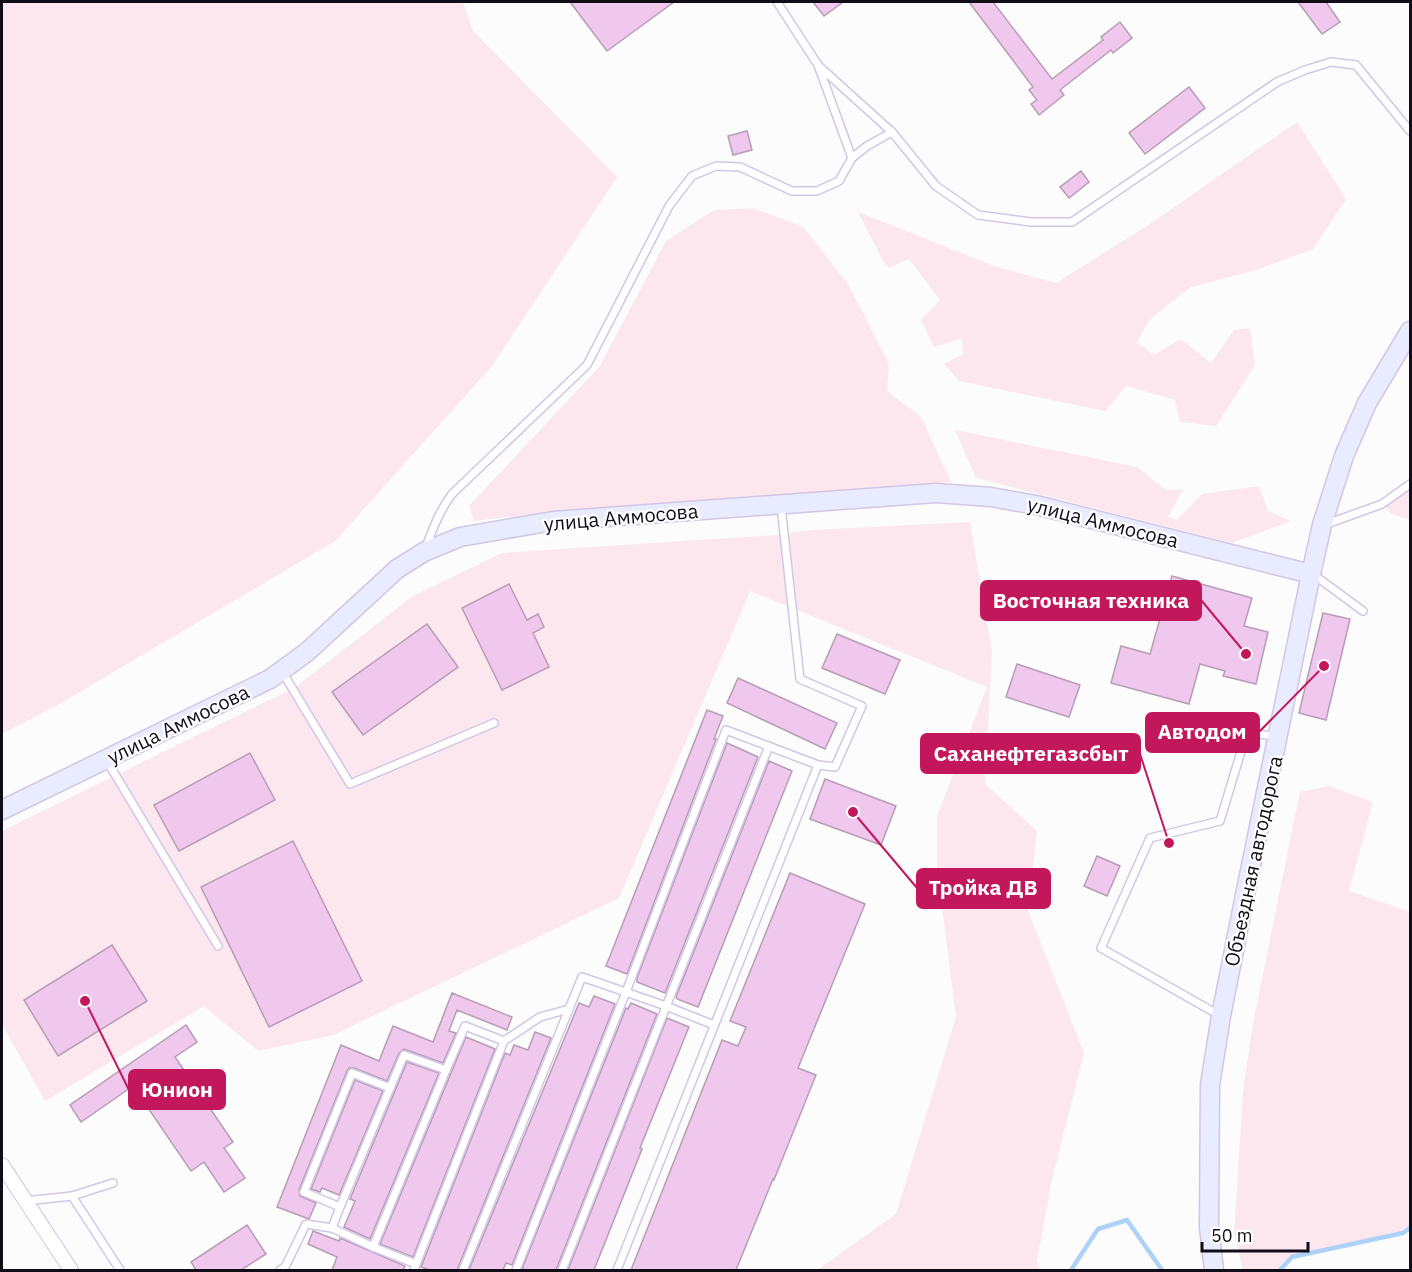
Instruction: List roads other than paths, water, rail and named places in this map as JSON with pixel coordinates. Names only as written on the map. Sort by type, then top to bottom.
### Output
[{"type":"street","name":"Объездная автодорога","points":[[1214,1270],[1209,1227],[1210,1085],[1246,885],[1322,525],[1344,456],[1367,403],[1410,331]]},
{"type":"street","name":"улица Аммосова","points":[[2,810],[270,679],[306,652],[397,569],[424,552],[460,537],[553,521],[936,493],[991,497],[1036,505],[1311,574]]},
{"type":"street","points":[[2,1165],[71,1270]]},
{"type":"lane","points":[[777,2],[818,65],[852,158]]},
{"type":"lane","points":[[818,65],[892,132],[936,186],[978,215],[1031,222],[1072,222],[1277,82],[1331,62],[1356,65],[1410,131]]},
{"type":"lane","points":[[424,552],[435,523],[452,494],[587,365],[669,206],[692,176],[716,166],[740,167],[792,191],[817,191],[839,181],[852,158],[867,146],[892,132]]},
{"type":"lane","points":[[1322,525],[1382,504],[1410,484]]},
{"type":"lane","points":[[516,1270],[726,730],[818,765],[835,767],[862,706],[800,679],[780,504]]},
{"type":"lane","points":[[1311,574],[1363,612]]},
{"type":"lane","points":[[282,670],[350,784],[494,723]]},
{"type":"lane","points":[[1221,1016],[1101,948],[1150,838],[1220,820],[1247,732],[1278,737]]},
{"type":"lane","points":[[562,1270],[770,746]]},
{"type":"lane","points":[[105,759],[218,946]]},
{"type":"lane","points":[[617,1270],[818,765]]},
{"type":"lane","points":[[463,1270],[582,977],[714,1025]]},
{"type":"lane","points":[[280,1270],[285,1267],[306,1224],[332,1228],[415,1267],[504,1041],[540,1017],[569,1009]]},
{"type":"lane","points":[[373,1247],[465,1026],[504,1041]]},
{"type":"lane","points":[[332,1228],[404,1054],[446,1070]]},
{"type":"lane","points":[[340,1207],[304,1192],[352,1074],[390,1088]]},
{"type":"lane","points":[[25,1201],[72,1196],[113,1183]]},
{"type":"lane","points":[[72,1196],[120,1270]]},
{"type":"waterway","points":[[1071,1270],[1098,1229],[1127,1220],[1162,1270]]},
{"type":"waterway","points":[[1280,1270],[1292,1257],[1403,1233],[1410,1228]]},
{"type":"place","name":"Восточная техника","points":[[1246,654]]},
{"type":"place","name":"Автодом","points":[[1324,666]]},
{"type":"place","name":"Тройка ДВ","points":[[853,812]]},
{"type":"place","name":"Саханефтегазсбыт","points":[[1169,843]]},
{"type":"place","name":"Юнион","points":[[85,1001]]}]
